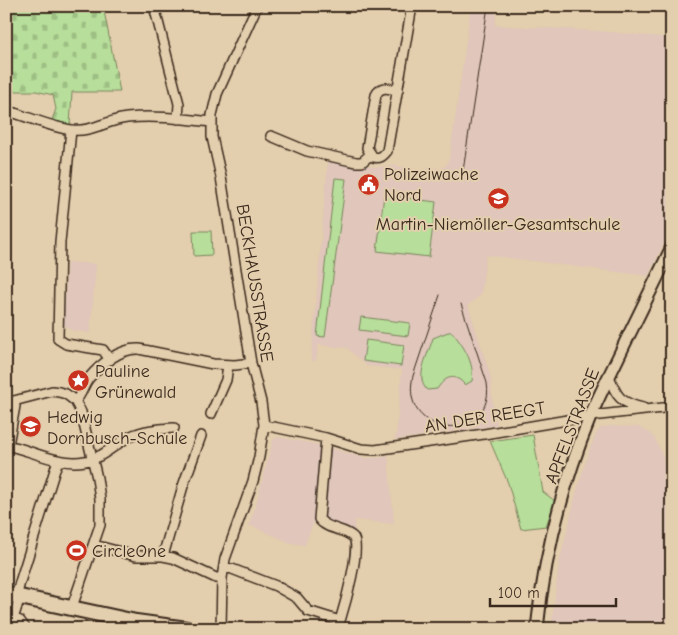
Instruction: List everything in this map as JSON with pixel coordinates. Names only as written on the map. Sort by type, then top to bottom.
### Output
[{"type":"main road","points":[[12,596],[72,607],[150,625],[187,629]]},
{"type":"street","points":[[154,6],[179,104],[178,119]]},
{"type":"street","name":"BECKHAUSSTRASSE","points":[[221,629],[224,567],[253,480],[264,425],[261,402],[251,363],[211,122],[217,94],[257,6]]},
{"type":"street","points":[[398,90],[385,88],[379,90],[376,95],[367,148],[370,155],[378,158],[388,151],[412,6]]},
{"type":"street","points":[[6,110],[71,130],[96,128],[127,118],[211,122]]},
{"type":"street","points":[[71,130],[60,242],[58,339],[66,344],[103,350],[110,360]]},
{"type":"street","points":[[271,136],[307,151],[340,159],[362,162],[370,155]]},
{"type":"street","name":"APFELSTRASSE","points":[[537,629],[543,584],[559,510],[571,471],[591,416],[672,247]]},
{"type":"street","points":[[75,401],[79,398],[88,379],[122,351],[133,349],[213,364],[251,363]]},
{"type":"street","points":[[210,414],[226,380],[228,365]]},
{"type":"street","name":"AN DER REEGT","points":[[610,376],[618,397],[629,405],[651,410]]},
{"type":"street","points":[[10,402],[52,391],[66,394],[75,401],[81,412],[100,499],[100,525],[72,607]]},
{"type":"street","points":[[10,402],[15,406],[7,445],[58,460],[86,462],[129,437],[145,431],[174,428]]},
{"type":"street","name":"AN DER REEGT","points":[[264,425],[375,450],[591,416],[672,407]]},
{"type":"street","points":[[163,556],[183,486],[202,436]]},
{"type":"street","points":[[224,567],[276,586],[297,598],[308,611],[340,620],[353,573],[355,542],[351,536],[325,525],[319,519],[326,438]]},
{"type":"street","points":[[10,629],[18,602],[12,596],[18,590],[58,460]]},
{"type":"street","points":[[94,545],[136,556],[163,556],[216,578],[222,578]]},
{"type":"street","points":[[14,618],[20,621],[26,629]]},
{"type":"shaded area","name":"Martin-Niemöller-Gesamtschule","points":[[471,6],[497,6],[495,25],[598,31],[672,38],[672,227],[648,276],[486,255],[481,295],[468,305],[491,378],[492,399],[497,425],[394,440],[402,370],[367,366],[347,348],[318,345],[316,361],[311,360],[328,160],[376,167],[395,166],[426,171],[427,167],[441,169],[447,164],[450,155]]},
{"type":"shaded area","points":[[67,262],[96,264],[90,333],[71,330],[64,325]]},
{"type":"shaded area","points":[[609,426],[639,427],[650,433],[655,439],[672,476],[672,629],[551,629],[559,564],[577,490],[597,432],[601,428]]},
{"type":"shaded area","points":[[278,437],[320,445],[364,458],[388,456],[394,524],[355,520],[354,533],[315,518],[305,545],[291,543],[249,525],[273,440]]},
{"type":"green space","points":[[6,6],[103,6],[120,92],[72,92],[70,125],[52,120],[56,109],[53,95],[36,91],[6,91]]},
{"type":"green space","points":[[335,178],[346,179],[325,337],[317,336]]},
{"type":"green space","points":[[384,195],[436,202],[429,257],[377,251]]},
{"type":"green space","points":[[193,231],[211,231],[212,255],[194,256]]},
{"type":"green space","points":[[361,317],[410,323],[408,336],[359,330]]},
{"type":"green space","points":[[452,332],[470,361],[472,381],[465,385],[453,377],[443,381],[437,389],[427,390],[423,385],[422,372],[433,338]]},
{"type":"green space","points":[[366,340],[404,345],[401,366],[363,361]]},
{"type":"green space","points":[[533,435],[543,492],[555,501],[546,526],[521,529],[508,483],[490,441]]},
{"type":"tram line","points":[[463,171],[488,6]]},
{"type":"tram line","points":[[440,295],[413,376],[412,397],[419,413],[432,423],[448,426],[464,424],[477,416],[486,403],[487,383],[461,304]]},
{"type":"place","name":"Polizeiwache Nord","points":[[368,184]]},
{"type":"place","name":"Martin-Niemöller-Gesamtschule","points":[[498,199]]},
{"type":"place","name":"Pauline Grünewald","points":[[79,381]]},
{"type":"place","name":"Hedwig Dornbusch-Schule","points":[[31,427]]},
{"type":"place","name":"CircleOne","points":[[76,551]]}]
